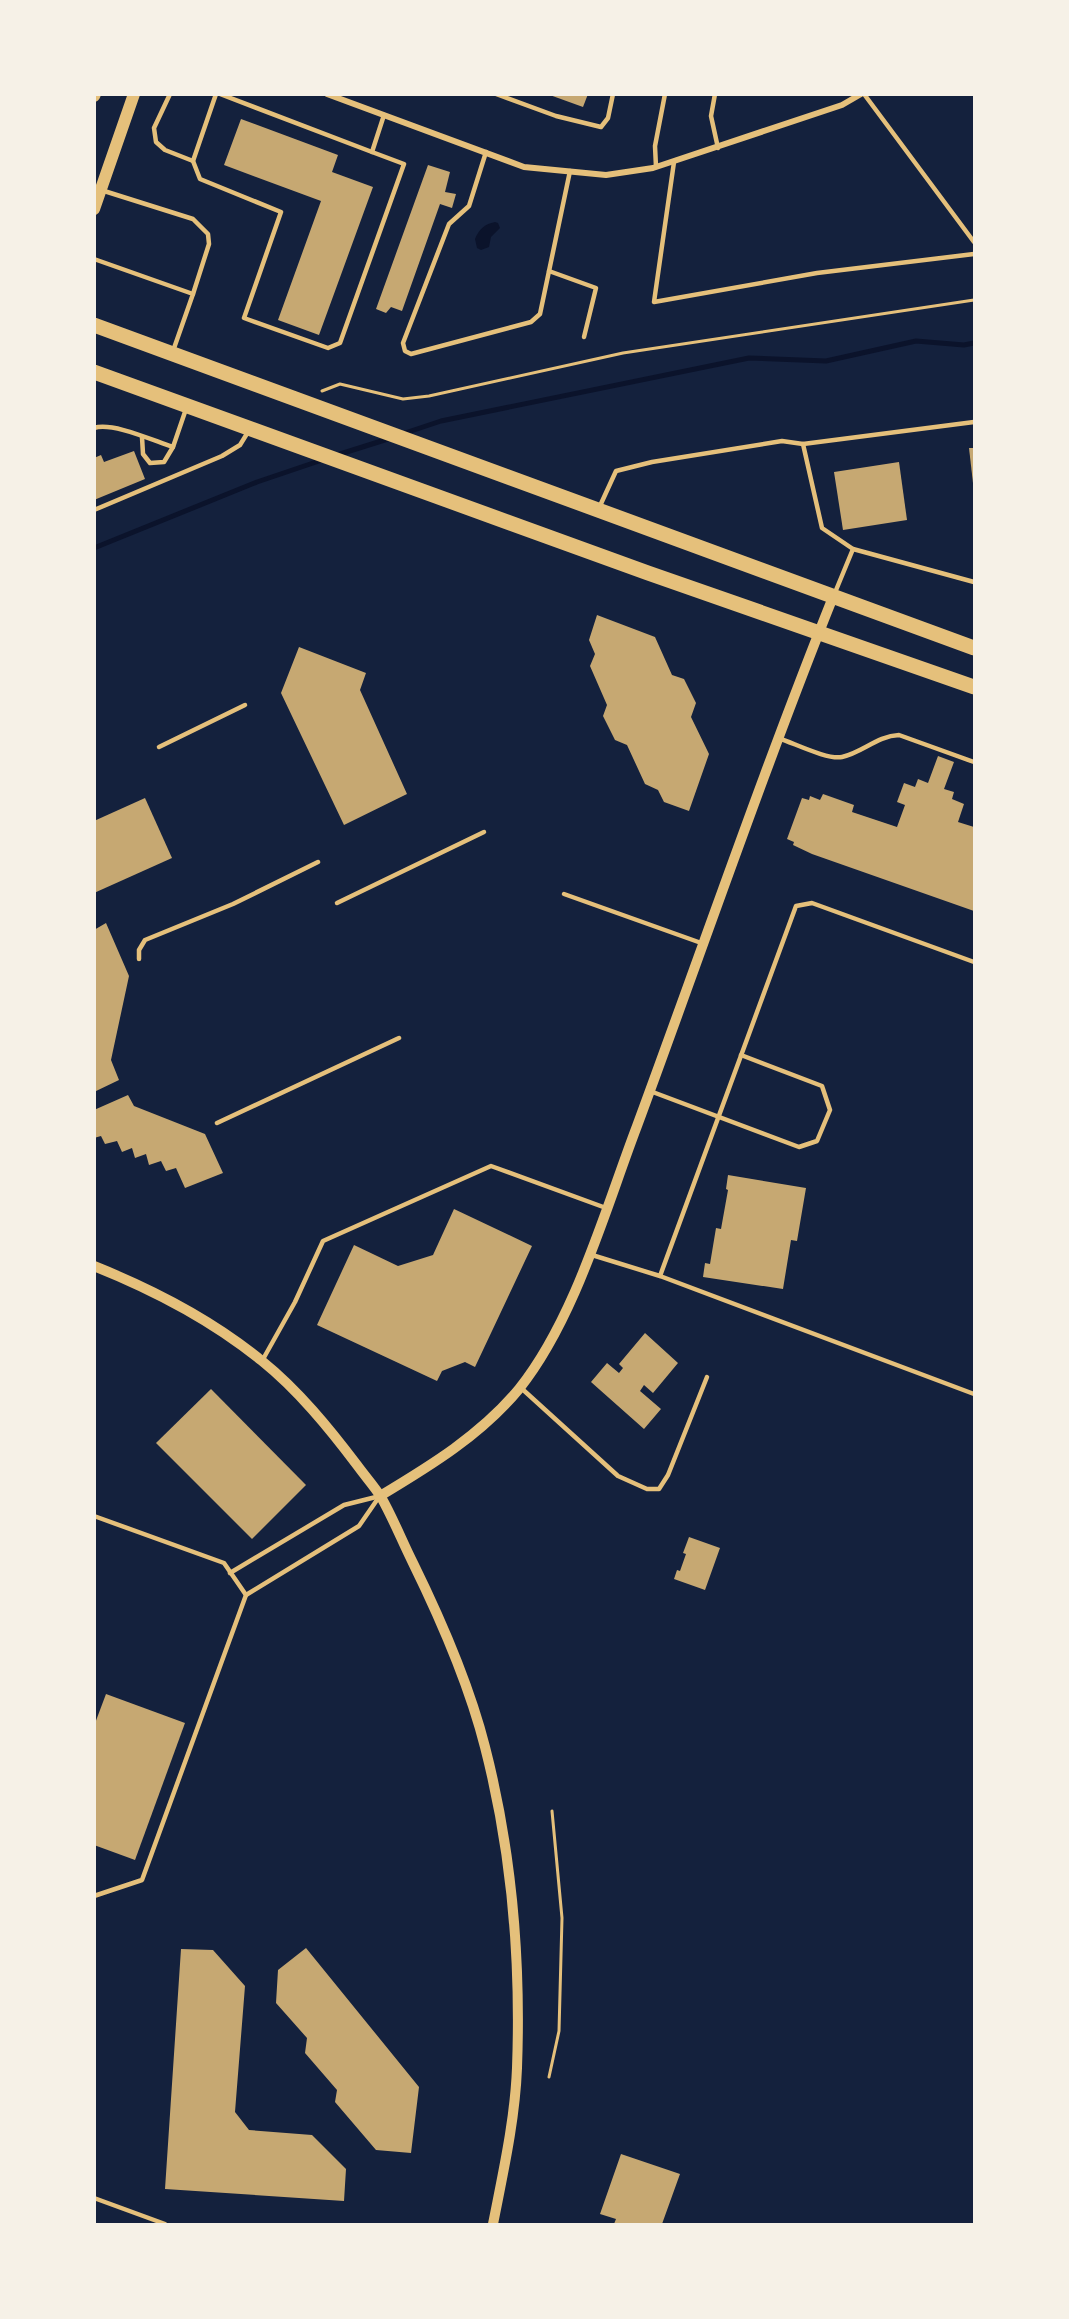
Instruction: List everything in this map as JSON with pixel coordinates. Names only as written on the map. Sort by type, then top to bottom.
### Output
[{"type":"main road","points":[[94,209],[134,94]]},
{"type":"main road","points":[[94,325],[975,648]]},
{"type":"main road","points":[[94,372],[637,569],[975,687]]},
{"type":"street","points":[[327,94],[524,167],[606,174],[657,167],[674,162],[842,105],[863,94]]},
{"type":"street","points":[[380,1496],[446,1456],[477,1431],[520,1387],[545,1353],[563,1318],[650,1091],[778,738],[833,597]]},
{"type":"street","points":[[94,1266],[139,1284],[188,1311],[262,1361],[310,1408],[340,1442],[380,1496],[435,1608],[463,1677],[485,1748],[512,1891],[518,1960],[517,2069],[507,2154],[493,2224]]},
{"type":"lane","points":[[170,94],[154,128],[156,142],[165,150],[193,161]]},
{"type":"lane","points":[[218,94],[405,164],[340,343],[328,348],[244,318],[281,212],[200,179],[193,161],[218,94]]},
{"type":"lane","points":[[495,94],[556,116],[601,127],[608,118],[613,94]]},
{"type":"lane","points":[[657,167],[655,146],[665,94]]},
{"type":"lane","points":[[715,94],[711,116],[718,148]]},
{"type":"lane","points":[[863,94],[975,242]]},
{"type":"lane","points":[[372,152],[384,115]]},
{"type":"lane","points":[[486,152],[469,206],[448,224],[403,343],[405,351],[411,354],[531,322],[540,314],[570,171]]},
{"type":"lane","points":[[674,162],[654,302],[817,273],[975,254]]},
{"type":"lane","points":[[101,190],[193,219],[208,234],[209,244],[171,354]]},
{"type":"lane","points":[[94,259],[193,294]]},
{"type":"lane","points":[[549,271],[596,288],[584,337]]},
{"type":"lane","points":[[142,437],[143,454],[150,463],[164,462],[173,447],[187,405]]},
{"type":"lane","points":[[598,511],[616,471],[652,462],[782,441],[803,444],[975,422]]},
{"type":"lane","points":[[94,428],[101,426],[173,447]]},
{"type":"lane","points":[[94,510],[222,456],[240,445],[251,428]]},
{"type":"lane","points":[[803,444],[822,528],[853,549],[975,582]]},
{"type":"lane","points":[[833,597],[853,549]]},
{"type":"lane","points":[[159,747],[245,705]]},
{"type":"lane","points":[[778,738],[822,756],[842,757],[887,735],[899,735],[975,762]]},
{"type":"lane","points":[[337,903],[484,832]]},
{"type":"lane","points":[[139,959],[139,950],[145,940],[233,904],[318,862]]},
{"type":"lane","points":[[564,894],[704,944]]},
{"type":"lane","points":[[660,1276],[796,906],[812,903],[975,962]]},
{"type":"lane","points":[[217,1123],[399,1038]]},
{"type":"lane","points":[[650,1091],[799,1147],[817,1141],[830,1110],[822,1086],[741,1055]]},
{"type":"lane","points":[[262,1361],[295,1302],[323,1241],[491,1166],[606,1208]]},
{"type":"lane","points":[[589,1254],[660,1276],[975,1394]]},
{"type":"lane","points":[[520,1387],[618,1476],[647,1489],[659,1489],[668,1475],[707,1377]]},
{"type":"lane","points":[[230,1572],[344,1504],[380,1496]]},
{"type":"lane","points":[[94,1896],[142,1880],[246,1595],[359,1526],[380,1496]]},
{"type":"lane","points":[[94,1516],[224,1563],[246,1595]]},
{"type":"lane","points":[[94,2198],[165,2224]]},
{"type":"path","points":[[311,406],[322,391],[340,384],[403,399],[412,398],[623,353],[975,300]]},
{"type":"path","points":[[549,2077],[559,2031],[562,1918],[552,1811]]},
{"type":"water","points":[[495,222],[500,228],[491,237],[489,247],[481,250],[477,248],[475,239],[478,232]]},
{"type":"building","points":[[547,94],[588,94],[583,107]]},
{"type":"building","points":[[241,119],[338,155],[332,172],[373,187],[319,335],[278,320],[321,201],[224,165]]},
{"type":"building","points":[[428,165],[450,172],[445,192],[456,194],[452,208],[440,204],[402,311],[391,307],[386,313],[376,309]]},
{"type":"building","points":[[969,448],[974,448],[974,483],[973,483]]},
{"type":"building","points":[[134,451],[145,479],[94,500],[94,458],[101,455],[104,462]]},
{"type":"building","points":[[899,462],[907,520],[843,530],[834,472]]},
{"type":"building","points":[[597,615],[655,637],[672,675],[684,679],[696,703],[691,717],[709,754],[689,811],[664,802],[658,790],[645,784],[627,745],[615,740],[603,716],[607,705],[590,666],[595,654],[589,640]]},
{"type":"building","points":[[299,647],[366,673],[360,690],[407,794],[344,825],[281,693]]},
{"type":"building","points":[[938,756],[954,762],[944,789],[954,792],[952,799],[964,804],[958,822],[974,827],[974,911],[812,854],[793,845],[794,842],[787,839],[802,798],[809,800],[810,796],[820,800],[823,794],[854,805],[852,812],[897,827],[905,805],[897,802],[904,783],[915,787],[918,779],[928,783]]},
{"type":"building","points":[[145,798],[172,858],[94,893],[94,821]]},
{"type":"building","points":[[106,923],[129,976],[111,1060],[119,1080],[94,1092],[94,930]]},
{"type":"building","points":[[128,1095],[134,1106],[205,1134],[223,1173],[185,1188],[176,1168],[166,1171],[161,1161],[149,1165],[146,1154],[135,1158],[132,1148],[122,1152],[117,1141],[105,1144],[101,1136],[94,1138],[94,1110]]},
{"type":"building","points":[[728,1175],[806,1188],[797,1241],[791,1240],[783,1289],[703,1277],[705,1263],[710,1264],[716,1228],[721,1229],[728,1190],[726,1189]]},
{"type":"building","points":[[454,1209],[532,1246],[475,1367],[465,1362],[442,1371],[437,1381],[317,1325],[354,1245],[398,1266],[433,1255]]},
{"type":"building","points":[[645,1333],[678,1363],[653,1393],[644,1385],[640,1391],[661,1409],[644,1429],[591,1382],[607,1363],[619,1373],[623,1368],[619,1364]]},
{"type":"building","points":[[211,1389],[306,1485],[252,1539],[156,1443]]},
{"type":"building","points":[[689,1537],[720,1548],[705,1590],[674,1579],[677,1570],[680,1571]]},
{"type":"building","points":[[106,1694],[185,1723],[135,1860],[94,1845],[94,1726]]},
{"type":"building","points":[[306,1948],[419,2087],[411,2153],[376,2150],[335,2102],[337,2090],[305,2053],[307,2038],[276,2003],[278,1970]]},
{"type":"building","points":[[181,1949],[213,1950],[245,1986],[235,2112],[249,2130],[312,2135],[346,2169],[344,2201],[165,2189]]},
{"type":"building","points":[[621,2154],[680,2174],[662,2224],[614,2224],[616,2219],[600,2214]]},
{"type":"waterway","points":[[402,434],[441,421],[749,358],[826,361],[916,341],[964,345],[974,343]]},
{"type":"waterway","points":[[337,455],[391,438]]},
{"type":"waterway","points":[[94,548],[257,482],[325,459]]}]
